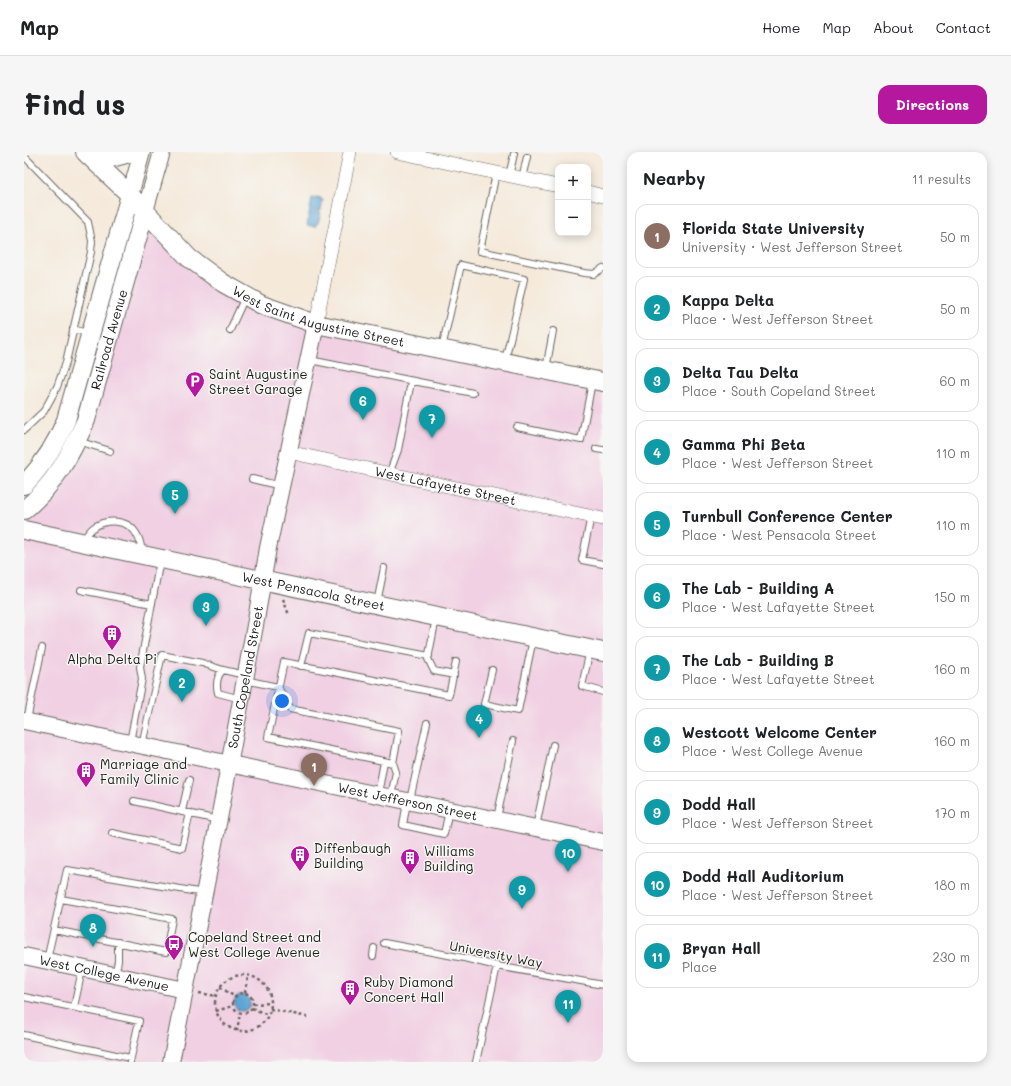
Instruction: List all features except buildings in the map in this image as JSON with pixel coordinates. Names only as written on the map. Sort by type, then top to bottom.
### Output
[{"type":"main road","points":[[87,153],[111,158],[133,152]]},
{"type":"main road","name":"West Saint Augustine Street","points":[[87,153],[130,195],[174,243],[204,271],[223,284],[245,296],[284,314],[316,324],[598,381]]},
{"type":"main road","name":"Railroad Avenue","points":[[24,485],[49,455],[61,434],[73,399],[130,195]]},
{"type":"main road","name":"Railroad Avenue","points":[[24,510],[43,493],[54,480],[77,441],[92,399],[145,211]]},
{"type":"main road","name":"West Pensacola Street","points":[[24,530],[596,650]]},
{"type":"street","name":"Railroad Avenue","points":[[130,195],[142,152]]},
{"type":"street","name":"Railroad Avenue","points":[[145,211],[162,152]]},
{"type":"street","name":"South Copeland Street","points":[[171,1062],[219,820],[262,580],[316,324],[350,152]]},
{"type":"street","points":[[397,152],[415,154],[555,185]]},
{"type":"street","points":[[591,193],[603,196]]},
{"type":"street","name":"West Lafayette Street","points":[[288,452],[597,518]]},
{"type":"street","name":"West Jefferson Street","points":[[25,721],[603,842]]},
{"type":"street","name":"West College Avenue","points":[[24,956],[185,990]]},
{"type":"lane","points":[[509,176],[514,154]]},
{"type":"lane","points":[[24,156],[88,222],[92,241],[91,252],[66,362],[51,400],[44,411],[24,430]]},
{"type":"lane","points":[[522,178],[527,157]]},
{"type":"lane","points":[[496,173],[480,251],[584,273],[594,274],[603,268]]},
{"type":"lane","points":[[441,349],[461,264],[524,279],[505,362]]},
{"type":"lane","points":[[230,330],[245,296]]},
{"type":"lane","points":[[73,329],[91,334]]},
{"type":"lane","points":[[546,370],[553,331]]},
{"type":"lane","points":[[308,360],[411,382],[473,393]]},
{"type":"lane","points":[[517,428],[581,440],[598,381]]},
{"type":"lane","points":[[389,474],[398,450],[411,382]]},
{"type":"lane","points":[[77,441],[110,451]]},
{"type":"lane","points":[[596,449],[603,450]]},
{"type":"lane","points":[[252,479],[281,486]]},
{"type":"lane","points":[[597,518],[582,560],[603,564]]},
{"type":"lane","points":[[82,542],[91,529],[106,521],[118,522],[130,526],[137,533],[140,540],[142,555]]},
{"type":"lane","points":[[136,744],[142,679],[140,667],[160,559]]},
{"type":"lane","points":[[377,604],[384,568]]},
{"type":"lane","points":[[81,590],[152,604]]},
{"type":"lane","points":[[436,617],[428,659],[434,671],[454,675]]},
{"type":"lane","points":[[302,666],[308,633],[429,656]]},
{"type":"lane","points":[[492,670],[484,704],[518,711],[534,637]]},
{"type":"lane","points":[[25,721],[42,648]]},
{"type":"lane","points":[[596,650],[582,686],[603,692]]},
{"type":"lane","points":[[136,744],[162,655],[202,664],[278,687],[290,709],[399,731],[393,763],[396,772],[384,796]]},
{"type":"lane","points":[[393,763],[268,737],[284,662],[449,696],[456,662]]},
{"type":"lane","points":[[223,670],[219,674],[216,687],[218,693],[241,699]]},
{"type":"lane","points":[[427,723],[402,825],[444,834],[449,810]]},
{"type":"lane","points":[[497,820],[513,741]]},
{"type":"lane","points":[[536,828],[553,744]]},
{"type":"lane","points":[[384,761],[384,796]]},
{"type":"lane","points":[[182,811],[188,780]]},
{"type":"lane","points":[[134,801],[219,820]]},
{"type":"lane","points":[[112,833],[182,848],[190,813]]},
{"type":"lane","points":[[47,960],[67,870],[204,893]]},
{"type":"lane","points":[[54,930],[166,952],[172,919],[61,899]]},
{"type":"lane","points":[[115,975],[118,961],[118,942]]},
{"type":"lane","name":"University Way","points":[[384,943],[464,958],[497,966],[603,985]]},
{"type":"lane","points":[[373,956],[374,948]]},
{"type":"lane","points":[[476,1062],[497,966]]},
{"type":"lane","points":[[74,1007],[82,968]]},
{"type":"lane","points":[[24,997],[139,1021],[130,1060],[24,1037]]},
{"type":"path","points":[[283,598],[289,615]]},
{"type":"path","points":[[245,993],[248,976]]},
{"type":"path","points":[[248,976],[255,978],[262,983],[266,989],[271,1003],[270,1009],[268,1015],[260,1026],[245,1031],[237,1031],[224,1024],[219,1018],[216,1011],[216,996],[220,987],[227,980],[235,977],[248,976]]},
{"type":"path","points":[[220,987],[234,997]]},
{"type":"path","points":[[245,993],[251,997],[253,1004],[252,1008],[245,1013],[240,1013],[236,1011],[232,1002],[234,997],[238,994],[245,993]]},
{"type":"path","points":[[253,1004],[271,1003]]},
{"type":"path","points":[[216,1011],[233,1006]]},
{"type":"path","points":[[252,1008],[268,1015]]},
{"type":"path","points":[[270,1009],[308,1017]]},
{"type":"path","points":[[237,1031],[240,1013]]},
{"type":"shaded area","points":[[145,211],[174,243],[262,305],[603,382],[603,1062],[24,1062],[24,510],[66,461]]},
{"type":"water","points":[[317,197],[323,200],[321,211],[319,210],[318,212],[321,213],[315,227],[307,225],[312,198],[317,199]]},
{"type":"water","points":[[242,995],[249,1000],[250,1003],[245,1010],[242,1011],[235,1006],[234,1003],[239,996]]},
{"type":"place","name":"Saint Augustine Street Garage","points":[[195,398]]},
{"type":"place","name":"The Lab - Building A","points":[[363,420]]},
{"type":"place","name":"The Lab - Building B","points":[[432,438]]},
{"type":"place","name":"Turnbull Conference Center","points":[[175,514]]},
{"type":"place","name":"Delta Tau Delta","points":[[206,626]]},
{"type":"place","name":"Alpha Delta Pi","points":[[112,651]]},
{"type":"place","name":"Kappa Delta","points":[[182,702]]},
{"type":"place","name":"Gamma Phi Beta","points":[[479,738]]},
{"type":"place","name":"Florida State University","points":[[314,786]]},
{"type":"place","name":"Marriage and Family Clinic","points":[[86,788]]},
{"type":"place","name":"Diffenbaugh Building","points":[[300,872]]},
{"type":"place","name":"Dodd Hall Auditorium","points":[[568,872]]},
{"type":"place","name":"Williams Building","points":[[410,875]]},
{"type":"place","name":"Dodd Hall","points":[[522,909]]},
{"type":"place","name":"Westcott Welcome Center","points":[[93,947]]},
{"type":"place","name":"Copeland Street and West College Avenue","points":[[174,961]]},
{"type":"place","name":"Ruby Diamond Concert Hall","points":[[350,1006]]},
{"type":"place","name":"Bryan Hall","points":[[568,1023]]}]
